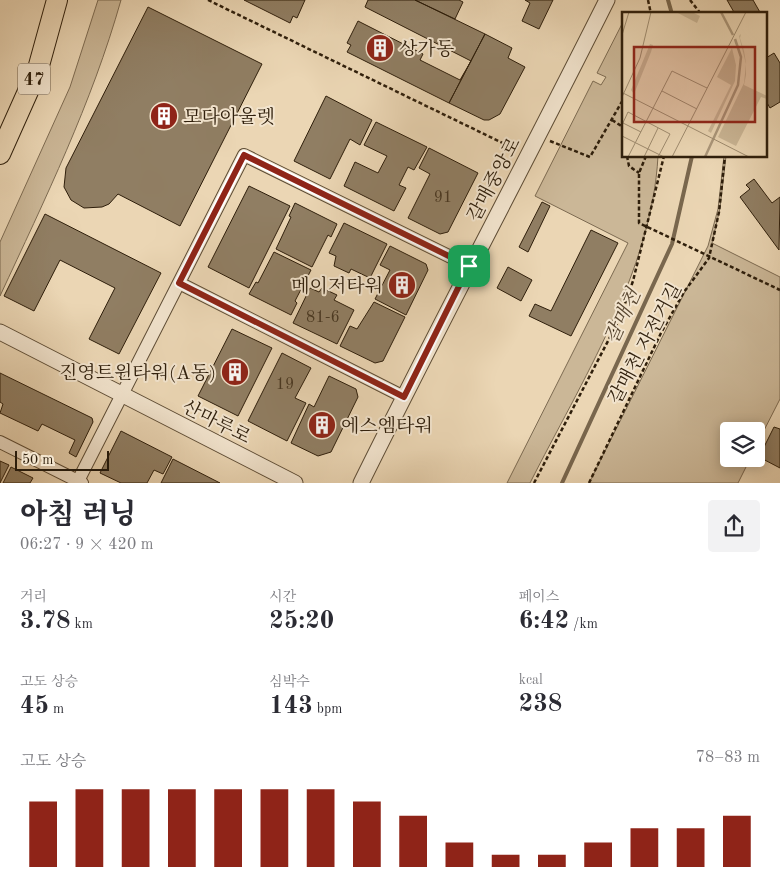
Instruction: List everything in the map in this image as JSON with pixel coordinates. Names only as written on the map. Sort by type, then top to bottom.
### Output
[{"type":"main road","name":"47","points":[[0,154],[38,69],[57,0]]},
{"type":"street","name":"갈매중앙로","points":[[360,483],[469,266],[607,0]]},
{"type":"street","points":[[0,442],[79,482],[121,395],[244,155],[469,266]]},
{"type":"street","points":[[179,283],[404,397]]},
{"type":"street","name":"산마루로","points":[[0,332],[295,483]]},
{"type":"path","points":[[208,0],[528,155]]},
{"type":"path","points":[[690,0],[699,12]]},
{"type":"path","points":[[538,136],[590,157],[622,102]]},
{"type":"path","points":[[612,120],[622,125]]},
{"type":"path","points":[[628,158],[629,166],[639,173]]},
{"type":"path","points":[[645,158],[639,173],[639,223],[780,290]]},
{"type":"path","name":"갈매천 자전거길","points":[[534,483],[620,318],[633,281],[664,158]]},
{"type":"path","name":"갈매천 자전거길","points":[[589,483],[661,333],[684,292],[710,258],[719,212],[725,158]]},
{"type":"shaded area","points":[[98,0],[121,0],[82,113],[0,296],[0,242],[70,87]]},
{"type":"shaded area","points":[[622,24],[622,158],[658,158],[653,199],[643,241],[628,283],[611,325],[591,365],[530,483],[507,483],[628,243],[535,196],[593,81],[601,85],[606,77],[597,73]]},
{"type":"shaded area","points":[[724,158],[726,158],[720,208],[712,243],[780,277],[780,399],[765,428],[765,422],[720,422],[720,467],[746,467],[738,483],[589,483],[708,246],[718,209]]},
{"type":"building","points":[[244,0],[305,0],[297,18],[293,16],[290,23]]},
{"type":"building","points":[[368,0],[415,0],[485,34],[471,61],[365,7]]},
{"type":"building","points":[[415,0],[459,0],[463,2],[455,19]]},
{"type":"building","points":[[525,0],[553,0],[539,29],[522,21],[530,3]]},
{"type":"building","points":[[727,0],[753,0],[760,12],[734,12]]},
{"type":"building","name":"모다아울렛","points":[[148,7],[262,64],[180,226],[118,194],[109,204],[102,207],[84,208],[71,200],[64,187],[66,168]]},
{"type":"building","points":[[358,21],[423,54],[420,60],[460,80],[470,63],[449,103],[347,52],[351,45],[347,43]]},
{"type":"building","name":"상가동","points":[[485,34],[512,48],[508,58],[525,67],[500,114],[489,120],[484,120],[449,103]]},
{"type":"building","points":[[774,53],[780,63],[780,102],[770,108],[768,104],[768,57]]},
{"type":"building","points":[[326,96],[372,120],[360,145],[350,139],[330,179],[294,161]]},
{"type":"building","points":[[376,122],[427,147],[414,170],[408,167],[399,185],[406,188],[394,211],[344,186],[355,162],[378,173],[387,156],[364,145]]},
{"type":"building","points":[[429,148],[478,173],[448,232],[440,234],[408,218],[430,174],[419,168]]},
{"type":"building","points":[[754,179],[772,203],[780,197],[779,250],[740,197],[750,189],[746,185]]},
{"type":"building","points":[[249,186],[290,206],[249,288],[208,267]]},
{"type":"building","points":[[542,202],[550,206],[528,252],[519,247]]},
{"type":"building","points":[[295,203],[337,224],[331,237],[328,235],[312,267],[276,249],[291,217],[289,216]]},
{"type":"building","points":[[45,214],[161,273],[119,354],[89,339],[115,288],[60,260],[34,311],[4,296]]},
{"type":"building","points":[[344,223],[387,244],[370,278],[351,269],[349,273],[334,266],[336,256],[329,253]]},
{"type":"building","points":[[591,230],[618,243],[571,336],[529,316],[535,304],[551,311]]},
{"type":"building","name":"메이저타워","points":[[390,246],[426,264],[428,270],[406,315],[375,299],[390,270],[380,265]]},
{"type":"building","points":[[274,252],[311,270],[295,301],[297,303],[291,315],[249,294],[256,282],[258,283]]},
{"type":"building","points":[[508,267],[532,280],[521,301],[497,288]]},
{"type":"building","points":[[310,288],[319,292],[322,288],[337,295],[334,300],[354,310],[337,344],[293,323]]},
{"type":"building","points":[[374,302],[405,317],[383,361],[375,363],[340,346],[350,326],[357,329]]},
{"type":"building","name":"진영트윈타워(A동)","points":[[232,329],[272,348],[238,416],[198,396]]},
{"type":"building","points":[[282,353],[311,368],[295,398],[306,403],[287,441],[248,421]]},
{"type":"building","points":[[0,373],[92,418],[93,422],[76,457],[69,453],[75,440],[42,424],[38,431],[0,413],[3,404],[0,402]]},
{"type":"building","name":"에스엠타워","points":[[329,376],[356,389],[358,397],[331,452],[318,456],[291,443],[309,404],[314,407]]},
{"type":"building","points":[[774,427],[780,429],[780,468],[765,460],[765,445]]},
{"type":"building","points":[[121,431],[172,457],[163,474],[154,470],[147,483],[121,483],[100,473]]},
{"type":"building","points":[[173,459],[220,483],[161,483]]},
{"type":"building","points":[[0,461],[9,465],[0,483]]},
{"type":"building","points":[[11,467],[33,478],[30,483],[3,483]]},
{"type":"waterway","name":"갈매천","points":[[668,0],[671,12]]},
{"type":"waterway","name":"갈매천","points":[[562,483],[672,244],[692,158]]},
{"type":"place","name":"상가동","points":[[380,48]]},
{"type":"place","name":"모다아울렛","points":[[164,116]]},
{"type":"place","name":"메이저타워","points":[[402,285]]},
{"type":"place","name":"진영트윈타워(A동)","points":[[235,372]]},
{"type":"place","name":"에스엠타워","points":[[322,425]]},
{"type":"route","points":[[244,155],[469,266],[404,397],[179,283],[244,155]]}]
